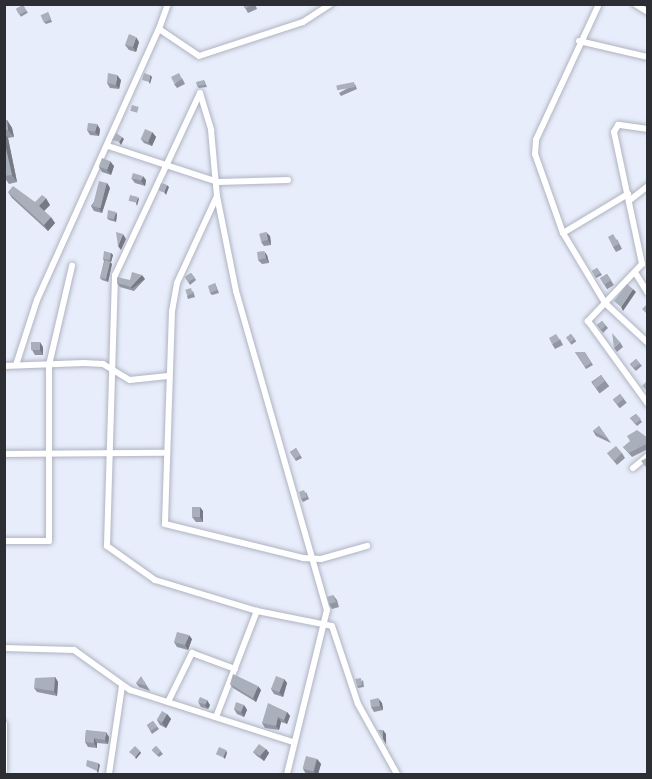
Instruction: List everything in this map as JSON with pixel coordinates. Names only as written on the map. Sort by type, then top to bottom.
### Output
[{"type":"street","points":[[16,365],[37,300],[108,146],[168,4]]},
{"type":"street","points":[[159,29],[200,56],[303,22],[331,4]]},
{"type":"street","points":[[599,4],[579,41],[536,140],[541,184],[563,233],[605,303],[648,343]]},
{"type":"street","points":[[635,4],[648,12]]},
{"type":"street","points":[[579,41],[648,57]]},
{"type":"street","points":[[287,774],[293,742],[323,623],[327,610],[236,291],[200,93],[115,275],[107,453],[107,546],[154,579],[257,611],[323,623],[332,627],[358,704],[397,774]]},
{"type":"street","points":[[648,129],[614,128],[642,260],[636,274],[588,321],[648,404]]},
{"type":"street","points":[[108,146],[164,167],[218,182],[288,180]]},
{"type":"street","points":[[563,233],[648,186]]},
{"type":"street","points":[[217,196],[177,283],[163,453],[168,528],[311,557],[367,546]]},
{"type":"street","points":[[4,541],[49,541],[49,365],[72,266]]},
{"type":"street","points":[[636,274],[648,293]]},
{"type":"street","points":[[4,366],[49,365],[112,368],[130,380],[168,376]]},
{"type":"street","points":[[4,454],[163,453]]},
{"type":"street","points":[[633,468],[648,456]]},
{"type":"street","points":[[216,717],[257,611]]},
{"type":"street","points":[[4,648],[74,650],[122,686],[293,742]]},
{"type":"street","points":[[168,702],[192,653],[235,669]]},
{"type":"street","points":[[109,774],[122,686]]},
{"type":"street","points":[[4,724],[7,771]]},
{"type":"building","points":[[243,4],[253,4],[245,9]]},
{"type":"building","points":[[23,5],[26,11],[19,15],[16,9]]},
{"type":"building","points":[[48,12],[51,19],[44,22],[41,15]]},
{"type":"building","points":[[129,34],[136,37],[133,47],[125,45]]},
{"type":"building","points":[[108,73],[117,75],[116,85],[107,83]]},
{"type":"building","points":[[144,73],[150,75],[149,82],[142,80]]},
{"type":"building","points":[[179,73],[182,79],[174,83],[171,77]]},
{"type":"building","points":[[204,80],[205,85],[197,86],[196,82]]},
{"type":"building","points":[[354,82],[355,87],[337,90],[336,85]]},
{"type":"building","points":[[132,105],[139,107],[137,113],[130,111]]},
{"type":"building","points":[[4,120],[7,120],[8,130],[4,130]]},
{"type":"building","points":[[88,123],[97,124],[95,132],[87,130]]},
{"type":"building","points":[[145,129],[152,132],[148,142],[141,139]]},
{"type":"building","points":[[116,133],[122,137],[119,142],[112,140]]},
{"type":"building","points":[[4,140],[12,175],[4,176]]},
{"type":"building","points":[[102,158],[110,161],[107,170],[99,166]]},
{"type":"building","points":[[133,173],[143,176],[141,181],[132,178]]},
{"type":"building","points":[[99,181],[107,183],[100,208],[93,206]]},
{"type":"building","points":[[161,183],[167,185],[164,192],[159,191]]},
{"type":"building","points":[[13,186],[35,202],[42,195],[46,198],[39,206],[51,217],[44,225],[8,192]]},
{"type":"building","points":[[130,195],[138,197],[136,203],[129,201]]},
{"type":"building","points":[[108,210],[116,212],[114,219],[107,218]]},
{"type":"building","points":[[116,232],[123,234],[118,246]]},
{"type":"building","points":[[266,232],[268,240],[261,241],[259,234]]},
{"type":"building","points":[[613,234],[619,244],[613,247],[608,237]]},
{"type":"building","points":[[104,251],[111,253],[110,260],[103,259]]},
{"type":"building","points":[[264,251],[266,258],[258,260],[257,252]]},
{"type":"building","points":[[105,260],[110,262],[106,279],[100,278]]},
{"type":"building","points":[[597,268],[600,273],[595,276],[592,271]]},
{"type":"building","points":[[132,272],[142,275],[131,287],[117,283],[117,277],[130,280]]},
{"type":"building","points":[[191,273],[195,278],[188,282],[185,277]]},
{"type":"building","points":[[607,274],[611,280],[604,285],[600,278]]},
{"type":"building","points":[[215,283],[217,290],[210,293],[208,286]]},
{"type":"building","points":[[627,284],[633,289],[621,307],[614,301]]},
{"type":"building","points":[[191,288],[193,294],[187,296],[185,290]]},
{"type":"building","points":[[647,304],[648,312],[646,313],[642,309]]},
{"type":"building","points":[[602,321],[606,326],[601,329],[597,325]]},
{"type":"building","points":[[612,333],[620,342],[614,348]]},
{"type":"building","points":[[556,334],[560,340],[552,344],[549,338]]},
{"type":"building","points":[[571,334],[575,339],[570,342],[566,338]]},
{"type":"building","points":[[31,342],[40,342],[40,350],[31,350]]},
{"type":"building","points":[[575,352],[585,352],[591,363],[585,367]]},
{"type":"building","points":[[636,359],[640,364],[634,368],[630,364]]},
{"type":"building","points":[[601,375],[605,381],[596,388],[592,383]]},
{"type":"building","points":[[648,381],[648,392],[642,386]]},
{"type":"building","points":[[620,394],[624,399],[617,404],[613,400]]},
{"type":"building","points":[[636,414],[641,419],[635,424],[630,418]]},
{"type":"building","points":[[599,426],[608,439],[593,431]]},
{"type":"building","points":[[637,430],[648,438],[648,443],[629,453],[623,447],[630,441],[627,436]]},
{"type":"building","points":[[616,446],[622,453],[614,461],[607,453]]},
{"type":"building","points":[[296,448],[300,455],[295,459],[290,452]]},
{"type":"building","points":[[648,457],[648,466],[646,467],[641,461]]},
{"type":"building","points":[[304,490],[307,497],[301,499],[299,492]]},
{"type":"building","points":[[192,507],[200,507],[200,517],[192,517]]},
{"type":"building","points":[[333,595],[336,602],[329,604],[327,597]]},
{"type":"building","points":[[177,632],[189,635],[185,645],[174,642]]},
{"type":"building","points":[[233,674],[258,686],[253,698],[230,684]]},
{"type":"building","points":[[141,676],[147,686],[136,683]]},
{"type":"building","points":[[276,676],[284,679],[279,692],[271,689]]},
{"type":"building","points":[[55,677],[54,691],[34,688],[35,678]]},
{"type":"building","points":[[361,678],[362,685],[357,686],[355,679]]},
{"type":"building","points":[[200,697],[207,700],[205,705],[198,702]]},
{"type":"building","points":[[378,698],[380,706],[371,707],[370,700]]},
{"type":"building","points":[[236,702],[244,705],[241,712],[234,709]]},
{"type":"building","points":[[268,703],[287,712],[284,720],[278,717],[276,726],[262,723]]},
{"type":"building","points":[[162,711],[167,714],[162,723],[157,720]]},
{"type":"building","points":[[153,721],[157,727],[151,731],[147,725]]},
{"type":"building","points":[[86,730],[106,732],[105,740],[94,738],[94,743],[85,742]]},
{"type":"building","points":[[259,744],[266,749],[260,756],[253,752]]},
{"type":"building","points":[[135,746],[140,751],[135,757],[129,752]]},
{"type":"building","points":[[156,746],[161,751],[157,755],[152,750]]},
{"type":"building","points":[[219,747],[226,750],[223,757],[216,754]]},
{"type":"building","points":[[306,756],[317,759],[313,771],[303,769]]},
{"type":"building","points":[[87,760],[98,763],[97,771],[86,766]]}]
